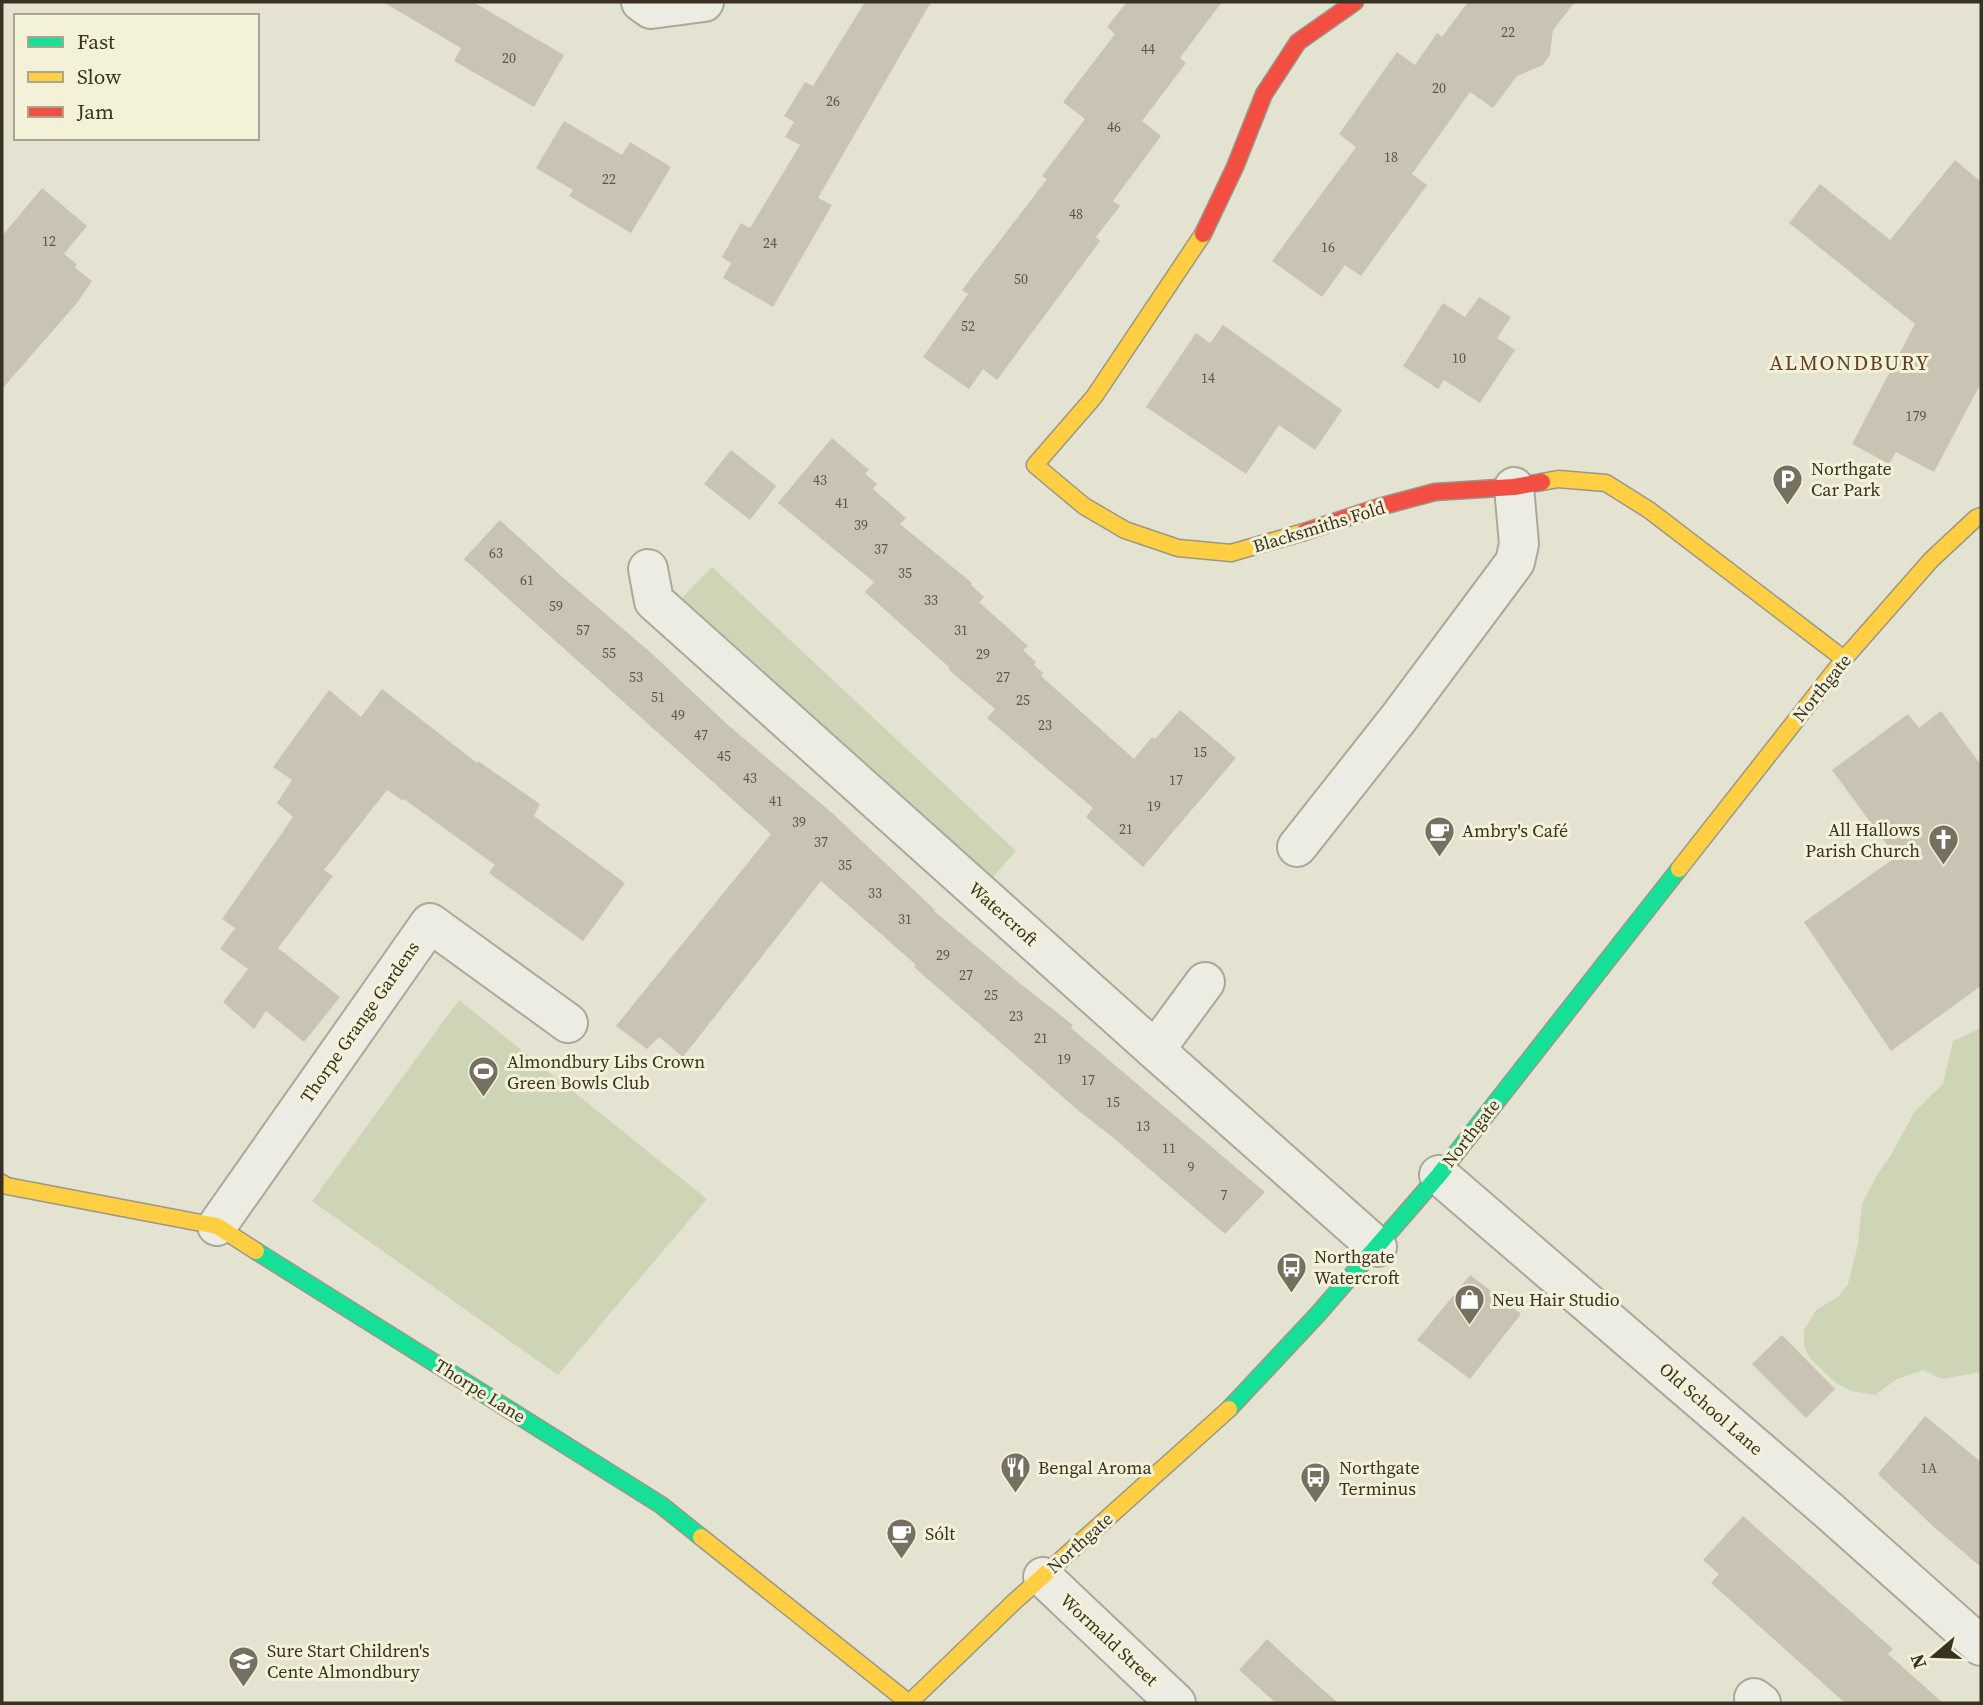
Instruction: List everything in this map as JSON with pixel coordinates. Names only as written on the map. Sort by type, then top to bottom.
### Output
[{"type":"street","points":[[641,2],[651,9],[704,2]]},
{"type":"street","name":"Blacksmiths Fold","points":[[1355,2],[1298,42],[1264,94],[1235,167],[1203,233],[1094,397],[1035,466],[1084,506],[1125,530],[1178,548],[1231,553],[1282,540],[1435,492],[1514,487],[1558,479],[1606,483],[1660,518],[1844,659]]},
{"type":"street","points":[[1297,848],[1398,719],[1515,562],[1519,544],[1514,487]]},
{"type":"street","name":"Northgate","points":[[909,1703],[1014,1602],[1217,1421],[1318,1314],[1438,1175],[1844,659],[1931,560],[1981,516]]},
{"type":"street","name":"Watercroft","points":[[648,569],[654,601],[1377,1247]]},
{"type":"street","name":"Thorpe Grange Gardens","points":[[217,1226],[430,923],[568,1023]]},
{"type":"street","points":[[1155,1051],[1205,982]]},
{"type":"street","name":"Old School Lane","points":[[1438,1175],[1827,1509],[1981,1646]]},
{"type":"street","name":"Thorpe Lane","points":[[2,1183],[217,1226],[661,1505],[909,1703]]},
{"type":"street","name":"Wormald Street","points":[[1043,1577],[1176,1703]]},
{"type":"green space","points":[[712,567],[1016,851],[985,886],[678,602]]},
{"type":"green space","name":"Almondbury Libs Crown Green Bowls Club","points":[[459,1000],[707,1199],[558,1375],[312,1201]]},
{"type":"green space","points":[[1981,1028],[1981,1372],[1942,1379],[1923,1370],[1897,1379],[1875,1395],[1851,1391],[1836,1383],[1810,1358],[1804,1347],[1804,1330],[1816,1310],[1838,1297],[1848,1284],[1858,1244],[1862,1204],[1915,1111],[1943,1084],[1953,1041]]},
{"type":"building","points":[[383,2],[473,2],[564,55],[534,107],[454,61],[461,48]]},
{"type":"building","points":[[865,2],[931,2],[818,198],[832,205],[773,307],[723,278],[731,263],[722,257],[741,223],[750,228],[800,145],[785,137],[794,122],[784,116],[805,82],[813,86]]},
{"type":"building","points":[[1127,2],[1222,2],[1180,58],[1186,63],[1142,121],[1161,136],[1113,201],[1120,206],[1096,237],[1100,241],[997,380],[983,369],[969,389],[923,357],[968,294],[962,290],[1047,179],[1042,176],[1085,119],[1063,102],[1115,34],[1107,27]]},
{"type":"building","points":[[1468,2],[1575,2],[1553,30],[1550,55],[1543,65],[1517,76],[1493,108],[1470,92],[1412,174],[1427,185],[1361,276],[1345,265],[1322,297],[1272,261],[1356,147],[1339,134],[1397,52],[1415,65],[1437,33],[1442,37]]},
{"type":"building","points":[[564,121],[622,155],[630,142],[671,167],[631,233],[569,196],[573,190],[536,168]]},
{"type":"building","points":[[1955,160],[1981,182],[1981,383],[1934,472],[1896,452],[1889,464],[1852,444],[1915,324],[1789,223],[1820,184],[1890,240]]},
{"type":"building","points":[[42,188],[87,226],[64,254],[77,264],[75,268],[92,281],[77,303],[2,389],[2,236]]},
{"type":"building","points":[[1479,297],[1511,317],[1497,338],[1515,350],[1480,403],[1444,380],[1438,389],[1403,366],[1443,303],[1465,317]]},
{"type":"building","points":[[1223,325],[1342,410],[1315,450],[1279,425],[1246,474],[1146,407],[1196,333],[1210,343]]},
{"type":"building","points":[[832,438],[869,470],[865,474],[877,484],[873,489],[906,518],[900,524],[972,583],[984,597],[979,602],[1028,646],[1023,650],[1036,662],[1034,665],[1043,673],[1041,676],[1134,759],[1180,710],[1236,758],[1143,867],[1086,817],[1093,808],[987,718],[995,709],[865,592],[874,582],[778,503]]},
{"type":"building","points":[[731,450],[776,486],[750,520],[704,484]]},
{"type":"building","points":[[500,520],[649,651],[729,726],[830,811],[934,911],[1073,1025],[1071,1028],[1265,1192],[1225,1234],[914,967],[916,965],[821,881],[683,1057],[659,1037],[647,1049],[616,1026],[771,834],[464,559]]},
{"type":"building","points":[[382,689],[477,763],[478,761],[540,804],[534,816],[625,883],[583,941],[489,873],[495,865],[404,799],[403,801],[387,790],[324,870],[333,876],[278,948],[340,997],[304,1042],[266,1011],[254,1029],[223,1002],[248,969],[220,949],[235,928],[222,919],[293,817],[277,803],[292,780],[273,767],[329,690],[361,717]]},
{"type":"building","points":[[1941,711],[1981,765],[1981,986],[1891,1051],[1804,922],[1896,857],[1832,770],[1908,714],[1919,728]]},
{"type":"building","name":"Neu Hair Studio","points":[[1470,1275],[1521,1314],[1470,1379],[1417,1340]]},
{"type":"building","points":[[1782,1335],[1835,1389],[1806,1418],[1752,1364]]},
{"type":"building","points":[[1925,1416],[1981,1462],[1981,1567],[1878,1474]]},
{"type":"building","points":[[1743,1516],[1893,1649],[1888,1654],[1943,1703],[1845,1703],[1711,1583],[1719,1574],[1703,1560]]},
{"type":"building","points":[[1267,1639],[1338,1703],[1276,1703],[1239,1670]]},
{"type":"traffic: fast","points":[[1229,1409],[1318,1314],[1439,1175],[1679,869]]},
{"type":"traffic: fast","points":[[256,1251],[661,1505],[701,1537]]},
{"type":"traffic: slow","points":[[1203,234],[1094,397],[1035,465],[1084,506],[1125,530],[1178,548],[1231,553],[1304,532]]},
{"type":"traffic: slow","points":[[1542,482],[1558,479],[1606,483],[1649,510],[1844,659]]},
{"type":"traffic: slow","points":[[1679,869],[1844,659],[1931,560],[1981,516]]},
{"type":"traffic: slow","points":[[2,1183],[217,1226],[256,1251]]},
{"type":"traffic: slow","points":[[909,1703],[1014,1602],[1229,1409]]},
{"type":"traffic: slow","points":[[701,1537],[909,1703]]},
{"type":"traffic: jam","points":[[1203,234],[1235,167],[1264,94],[1298,42],[1355,2]]},
{"type":"traffic: jam","points":[[1304,532],[1435,492],[1514,487],[1542,482]]},
{"type":"place","name":"Northgate Car Park","points":[[1788,506]]},
{"type":"place","name":"Ambry's Café","points":[[1439,858]]},
{"type":"place","name":"All Hallows Parish Church","points":[[1943,867]]},
{"type":"place","name":"Almondbury Libs Crown Green Bowls Club","points":[[484,1099]]},
{"type":"place","name":"Northgate Watercroft","points":[[1291,1294]]},
{"type":"place","name":"Neu Hair Studio","points":[[1469,1327]]},
{"type":"place","name":"Bengal Aroma","points":[[1015,1495]]},
{"type":"place","name":"Northgate Terminus","points":[[1316,1505]]},
{"type":"place","name":"Sólt","points":[[902,1561]]},
{"type":"place","name":"Sure Start Children's Cente Almondbury","points":[[244,1688]]},
{"type":"district","name":"ALMONDBURY","points":[[1850,363]]}]
